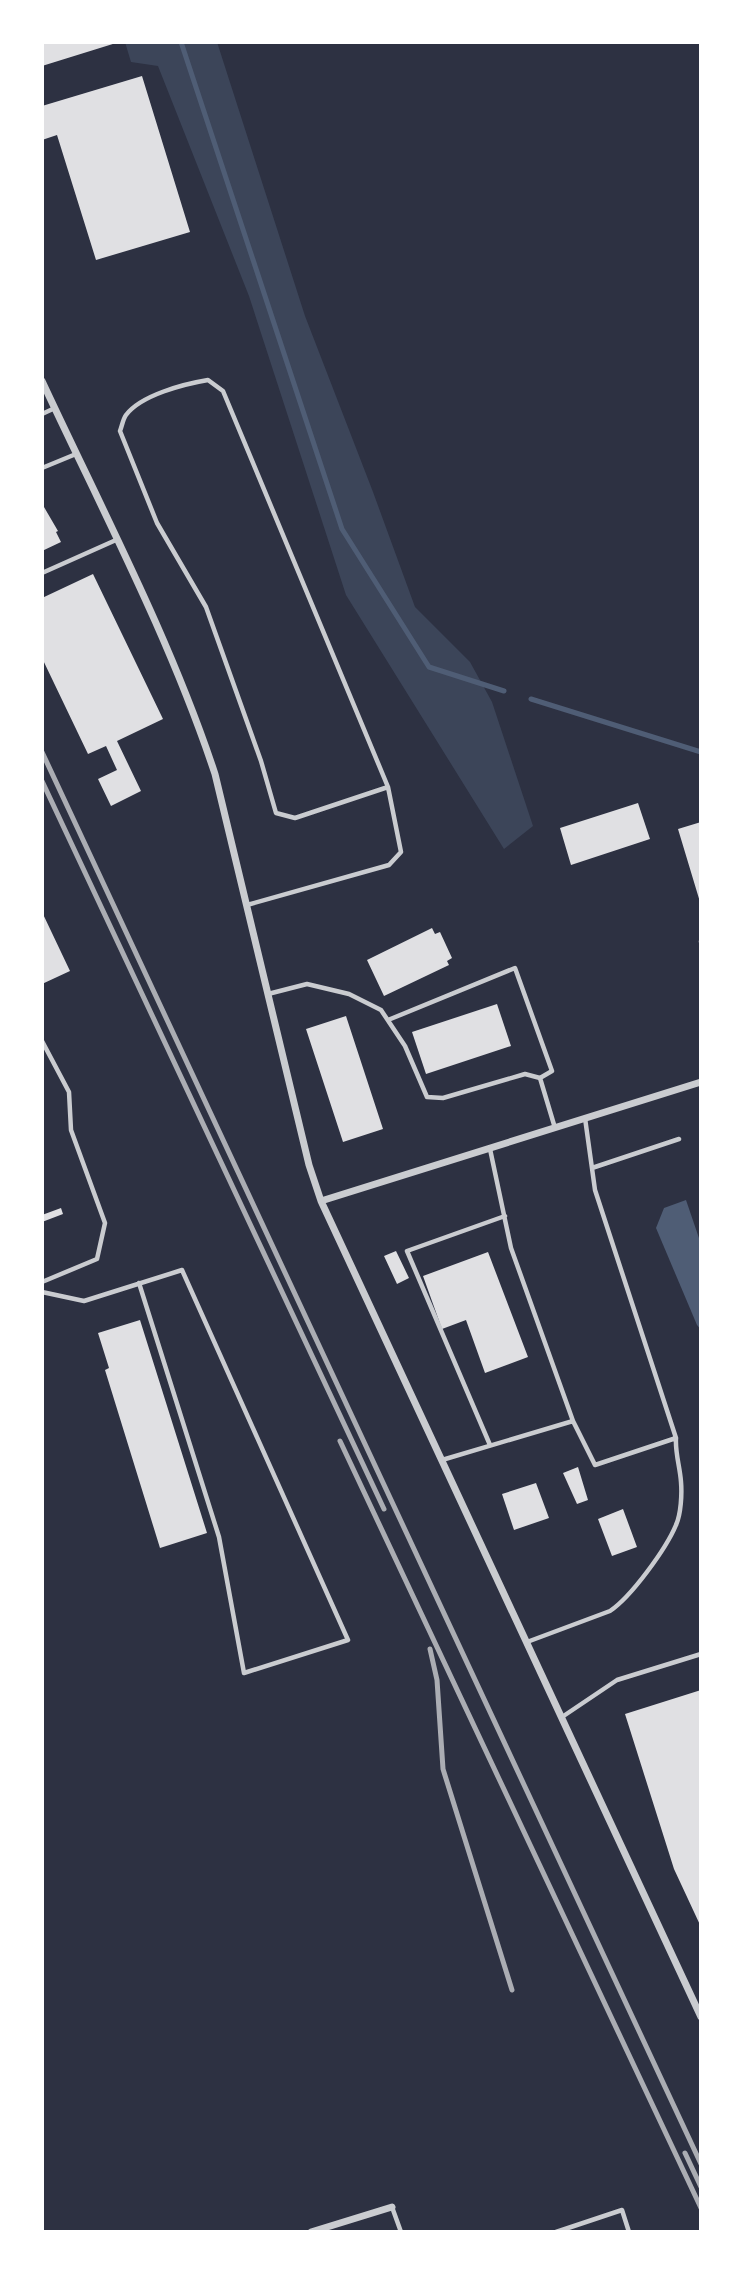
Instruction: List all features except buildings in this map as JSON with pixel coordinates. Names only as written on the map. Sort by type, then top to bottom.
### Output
[{"type":"street","points":[[42,381],[178,672],[202,733],[215,774],[306,1153],[321,1201],[701,2017]]},
{"type":"street","points":[[321,1201],[701,1082]]},
{"type":"street","points":[[311,2232],[392,2207]]},
{"type":"lane","points":[[247,905],[388,865],[401,852],[387,787],[223,391],[208,380],[185,384],[143,401],[125,415],[120,431],[157,523],[206,607],[261,761],[276,813],[295,818],[387,787]]},
{"type":"lane","points":[[42,414],[55,408]]},
{"type":"lane","points":[[42,468],[76,454]]},
{"type":"lane","points":[[42,573],[116,540]]},
{"type":"lane","points":[[268,994],[307,984],[349,994],[381,1010],[405,1046],[427,1097],[443,1098],[525,1074],[540,1078],[552,1071],[515,968],[388,1020]]},
{"type":"lane","points":[[42,1041],[69,1092],[71,1130],[105,1223],[97,1259],[42,1282]]},
{"type":"lane","points":[[540,1078],[555,1128]]},
{"type":"lane","points":[[527,1642],[610,1611],[621,1604],[666,1545],[678,1522],[681,1483],[675,1452],[676,1438],[596,1190],[585,1118]]},
{"type":"lane","points":[[592,1168],[679,1139]]},
{"type":"lane","points":[[489,1148],[512,1248],[573,1421],[595,1465],[676,1438]]},
{"type":"lane","points":[[490,1445],[407,1251],[505,1216]]},
{"type":"lane","points":[[42,1292],[84,1301],[139,1283],[182,1270],[348,1640],[244,1673],[219,1537],[139,1283]]},
{"type":"lane","points":[[442,1460],[573,1421]]},
{"type":"lane","points":[[562,1717],[617,1680],[701,1654]]},
{"type":"lane","points":[[392,2207],[401,2232]]},
{"type":"lane","points":[[556,2232],[622,2210],[629,2232]]},
{"type":"shaded area","points":[[125,42],[217,42],[305,316],[415,607],[470,662],[492,702],[533,826],[504,849],[346,595],[249,296],[158,66],[131,62]]},
{"type":"shaded area","points":[[686,1200],[701,1244],[701,1330],[656,1228],[664,1208]]},
{"type":"waterway","points":[[181,42],[342,529],[429,667],[504,691]]},
{"type":"waterway","points":[[531,699],[701,752]]},
{"type":"railway","points":[[42,752],[701,2164]]},
{"type":"railway","points":[[42,781],[384,1509]]},
{"type":"railway","points":[[340,1441],[701,2208]]},
{"type":"railway","points":[[430,1649],[437,1680],[443,1769],[512,1990]]},
{"type":"railway","points":[[685,2153],[701,2187]]}]
